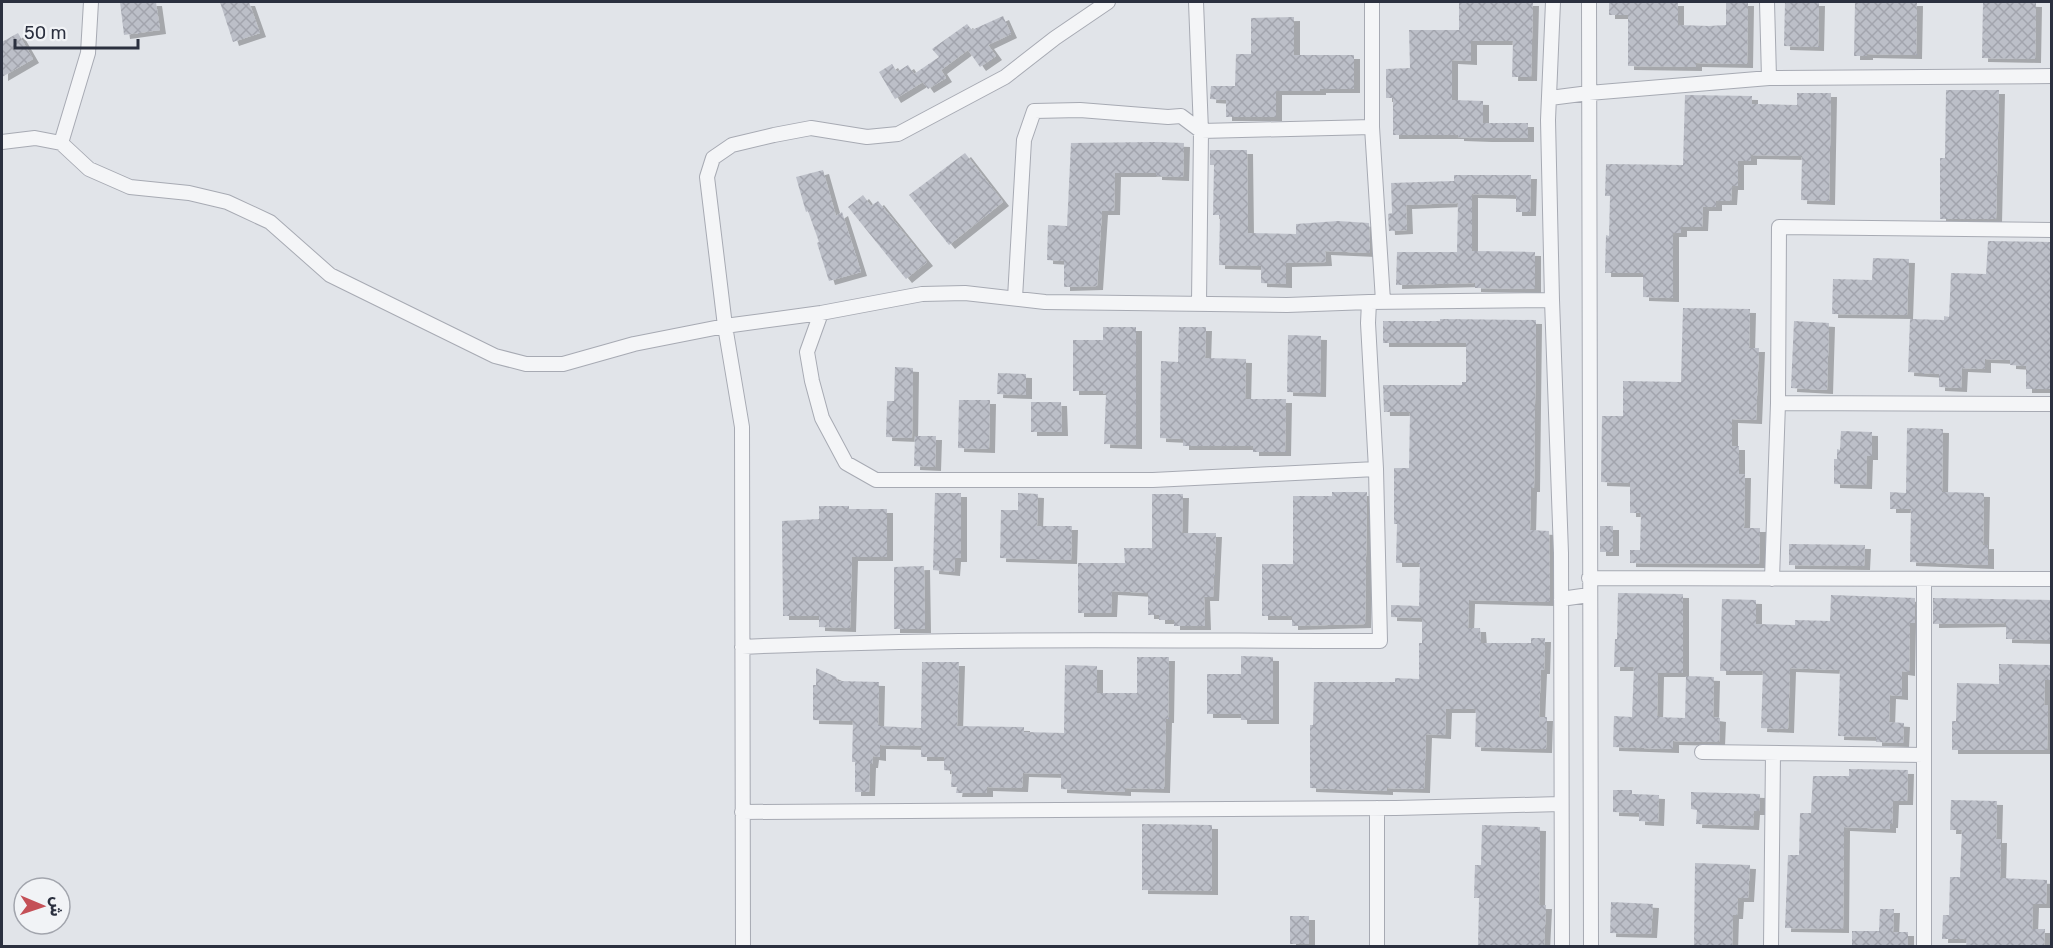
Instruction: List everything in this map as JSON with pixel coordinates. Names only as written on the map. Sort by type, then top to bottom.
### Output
[{"type":"street","points":[[61,143],[88,53],[91,2]]},
{"type":"street","points":[[743,946],[742,427],[724,326],[707,177],[713,158],[732,145],[811,128],[867,137],[898,134],[1005,76],[1108,2]]},
{"type":"street","points":[[1196,2],[1202,130],[1199,303]]},
{"type":"street","points":[[742,647],[829,643],[992,641],[1380,641],[1376,469],[1368,323],[1376,302],[1372,2]]},
{"type":"street","points":[[1553,2],[1548,120],[1552,300],[1562,553],[1563,946]]},
{"type":"street","points":[[1589,2],[1591,946]]},
{"type":"street","points":[[1767,2],[1769,78]]},
{"type":"street","points":[[1550,98],[1769,78],[2052,76]]},
{"type":"street","points":[[1015,298],[1024,140],[1034,111],[1080,110],[1181,116],[1202,130],[1372,128]]},
{"type":"street","points":[[2,142],[35,138],[61,143],[88,169],[130,187],[189,193],[217,200],[270,222],[330,275],[495,356],[526,364],[563,364],[634,344],[724,326],[821,313],[922,294],[965,293],[1045,302],[1287,305],[1552,300]]},
{"type":"street","points":[[1772,579],[1778,403],[1779,227],[2052,230]]},
{"type":"street","points":[[821,313],[807,352],[822,418],[846,463],[876,480],[1153,480],[1376,469]]},
{"type":"street","points":[[1778,403],[2052,404]]},
{"type":"street","points":[[1589,578],[2052,579]]},
{"type":"street","points":[[1923,946],[1924,579]]},
{"type":"street","points":[[1561,599],[1589,595]]},
{"type":"street","points":[[1702,752],[1924,755]]},
{"type":"street","points":[[1771,946],[1773,753]]},
{"type":"street","points":[[742,812],[1377,808],[1561,804]]},
{"type":"street","points":[[1377,808],[1377,946]]},
{"type":"building","points":[[120,2],[156,2],[160,30],[124,35]]},
{"type":"building","points":[[220,2],[249,2],[260,33],[233,42]]},
{"type":"building","points":[[1459,2],[1533,2],[1531,77],[1512,77],[1513,41],[1471,41],[1471,61],[1452,60],[1452,100],[1483,101],[1483,123],[1528,123],[1528,138],[1393,135],[1393,98],[1386,98],[1386,69],[1410,68],[1409,30],[1459,30]]},
{"type":"building","points":[[1609,2],[1678,2],[1678,25],[1709,26],[1726,25],[1726,2],[1748,2],[1747,64],[1696,63],[1696,67],[1628,66],[1628,15],[1609,15]]},
{"type":"building","points":[[1785,2],[1819,2],[1818,47],[1784,46]]},
{"type":"building","points":[[1855,2],[1917,2],[1916,55],[1854,56]]},
{"type":"building","points":[[1983,2],[2036,3],[2035,59],[1982,58]]},
{"type":"building","points":[[1003,16],[1011,34],[988,45],[996,56],[980,67],[968,50],[941,70],[946,78],[928,89],[923,82],[895,99],[879,72],[892,64],[897,72],[908,65],[914,74],[939,57],[932,49],[967,24],[972,30]]},
{"type":"building","points":[[1294,17],[1294,55],[1354,55],[1354,89],[1276,91],[1276,117],[1226,117],[1226,100],[1210,99],[1211,86],[1235,86],[1236,54],[1251,54],[1251,18]]},
{"type":"building","points":[[18,33],[33,59],[2,77],[2,42]]},
{"type":"building","points":[[1946,90],[1999,90],[1996,219],[1940,219],[1940,158],[1945,158]]},
{"type":"building","points":[[1797,93],[1831,93],[1829,201],[1801,200],[1802,156],[1751,155],[1751,161],[1738,161],[1738,186],[1732,186],[1731,201],[1716,201],[1716,207],[1703,207],[1702,227],[1681,227],[1681,233],[1673,233],[1673,298],[1643,297],[1643,273],[1605,273],[1610,196],[1605,196],[1606,164],[1683,165],[1685,95],[1752,96],[1752,104],[1797,105]]},
{"type":"building","points":[[1071,143],[1184,143],[1183,177],[1156,176],[1156,173],[1115,173],[1114,211],[1102,211],[1097,286],[1064,287],[1064,261],[1047,260],[1048,225],[1067,226]]},
{"type":"building","points":[[1210,150],[1247,150],[1248,233],[1296,234],[1296,224],[1338,221],[1369,223],[1370,253],[1325,251],[1326,262],[1286,263],[1286,284],[1261,283],[1261,266],[1219,265],[1220,215],[1213,215],[1214,165],[1210,165]]},
{"type":"building","points":[[965,153],[1003,202],[949,245],[909,195]]},
{"type":"building","points":[[823,170],[836,216],[842,212],[861,272],[829,281],[817,243],[819,242],[808,211],[806,212],[796,177]]},
{"type":"building","points":[[1454,175],[1531,175],[1530,212],[1516,212],[1516,195],[1472,194],[1472,251],[1535,252],[1535,289],[1475,288],[1475,283],[1396,285],[1397,252],[1457,252],[1458,203],[1406,205],[1407,230],[1389,231],[1388,214],[1392,213],[1391,183],[1454,181]]},
{"type":"building","points":[[863,195],[871,206],[878,201],[927,262],[906,279],[848,207]]},
{"type":"building","points":[[1988,241],[2052,242],[2052,389],[2026,389],[2026,366],[2010,365],[2010,360],[1985,359],[1985,369],[1962,368],[1961,388],[1939,387],[1939,374],[1908,372],[1910,319],[1944,320],[1944,316],[1949,317],[1951,273],[1986,274]]},
{"type":"building","points":[[1873,258],[1909,259],[1907,315],[1832,314],[1833,279],[1872,280]]},
{"type":"building","points":[[1683,308],[1750,309],[1749,348],[1759,348],[1756,420],[1732,419],[1732,446],[1739,446],[1739,474],[1745,474],[1744,528],[1760,528],[1759,564],[1630,563],[1630,550],[1640,550],[1641,513],[1630,513],[1630,483],[1601,482],[1602,416],[1623,416],[1623,381],[1681,382]]},
{"type":"building","points":[[1440,319],[1536,320],[1534,488],[1531,488],[1530,530],[1549,531],[1550,602],[1469,600],[1468,628],[1480,628],[1481,643],[1531,643],[1531,638],[1545,638],[1539,717],[1547,717],[1546,749],[1475,747],[1476,709],[1446,709],[1445,735],[1426,734],[1424,789],[1387,788],[1387,791],[1310,788],[1310,725],[1313,725],[1314,682],[1395,682],[1395,678],[1419,679],[1422,618],[1391,617],[1391,605],[1419,606],[1420,563],[1396,563],[1397,524],[1394,524],[1394,468],[1409,468],[1410,412],[1384,412],[1383,385],[1462,385],[1462,382],[1466,382],[1466,343],[1383,343],[1383,321],[1440,321]]},
{"type":"building","points":[[1794,321],[1829,323],[1827,390],[1791,388]]},
{"type":"building","points":[[1103,327],[1136,327],[1136,445],[1104,444],[1106,394],[1103,394],[1103,391],[1073,391],[1073,340],[1103,340]]},
{"type":"building","points":[[1179,327],[1206,327],[1205,358],[1246,359],[1245,399],[1286,399],[1285,452],[1253,452],[1253,446],[1183,446],[1183,439],[1160,438],[1161,361],[1178,362]]},
{"type":"building","points":[[1288,335],[1321,336],[1320,393],[1287,392]]},
{"type":"building","points":[[895,367],[913,368],[912,438],[886,437],[887,401],[894,401]]},
{"type":"building","points":[[998,373],[1026,374],[1026,395],[997,394]]},
{"type":"building","points":[[959,400],[990,400],[989,449],[958,448]]},
{"type":"building","points":[[1031,402],[1061,402],[1062,432],[1031,432]]},
{"type":"building","points":[[1907,428],[1943,429],[1942,492],[1984,493],[1983,545],[1988,545],[1988,565],[1910,562],[1911,509],[1890,509],[1890,492],[1906,493]]},
{"type":"building","points":[[1841,431],[1872,432],[1872,456],[1867,456],[1866,485],[1834,484],[1834,459],[1837,459],[1837,449],[1840,450]]},
{"type":"building","points":[[915,436],[936,436],[935,467],[914,466]]},
{"type":"building","points":[[1332,492],[1367,492],[1365,624],[1292,626],[1292,616],[1262,616],[1262,564],[1293,564],[1293,496],[1332,496]]},
{"type":"building","points":[[935,493],[961,493],[961,558],[955,558],[954,572],[933,570]]},
{"type":"building","points":[[1018,493],[1038,494],[1037,526],[1072,526],[1071,560],[1000,558],[1001,510],[1018,510]]},
{"type":"building","points":[[1152,494],[1183,494],[1182,533],[1216,533],[1213,597],[1204,597],[1205,626],[1174,626],[1174,620],[1159,620],[1159,615],[1148,615],[1148,593],[1112,591],[1111,613],[1078,613],[1078,563],[1125,563],[1124,548],[1152,548]]},
{"type":"building","points":[[819,506],[887,509],[887,557],[852,557],[850,628],[819,627],[819,616],[783,616],[782,521],[819,519]]},
{"type":"building","points":[[1600,526],[1613,526],[1613,552],[1600,552]]},
{"type":"building","points":[[1789,544],[1865,545],[1864,566],[1789,565]]},
{"type":"building","points":[[924,566],[925,629],[894,629],[894,567]]},
{"type":"building","points":[[1618,593],[1683,594],[1683,673],[1658,673],[1657,717],[1685,718],[1686,676],[1714,677],[1713,717],[1720,718],[1719,742],[1673,741],[1673,749],[1613,747],[1614,716],[1632,717],[1634,667],[1614,667]]},
{"type":"building","points":[[1831,595],[1915,598],[1915,623],[1910,623],[1909,672],[1902,671],[1902,696],[1890,695],[1889,722],[1904,723],[1903,743],[1876,742],[1876,737],[1838,736],[1840,670],[1790,668],[1788,729],[1761,728],[1763,671],[1720,671],[1722,599],[1756,600],[1756,624],[1795,625],[1795,620],[1830,621]]},
{"type":"building","points":[[1933,598],[2052,600],[2052,640],[2006,639],[2006,623],[1933,624]]},
{"type":"building","points":[[1241,656],[1273,657],[1273,720],[1241,720],[1241,714],[1207,714],[1207,674],[1241,674]]},
{"type":"building","points":[[1137,657],[1169,657],[1164,789],[1125,788],[1125,792],[1061,789],[1061,774],[1023,773],[1022,788],[987,787],[987,793],[956,793],[957,787],[951,787],[952,771],[944,770],[944,757],[921,757],[921,746],[880,745],[880,757],[873,756],[872,764],[870,764],[869,792],[855,792],[855,762],[852,762],[853,721],[813,720],[813,685],[816,685],[816,668],[836,677],[838,681],[879,682],[878,726],[921,728],[922,662],[959,662],[957,726],[1024,727],[1024,732],[1064,733],[1065,665],[1097,666],[1097,693],[1137,693]]},
{"type":"building","points":[[1999,664],[2052,665],[2052,680],[2045,680],[2044,705],[2048,705],[2047,750],[1952,750],[1952,721],[1956,721],[1957,683],[1999,684]]},
{"type":"building","points":[[1849,769],[1908,770],[1907,801],[1893,801],[1890,829],[1844,827],[1843,929],[1785,928],[1788,855],[1799,855],[1800,813],[1811,813],[1813,776],[1849,776]]},
{"type":"building","points":[[1613,790],[1632,790],[1632,794],[1659,795],[1658,822],[1639,821],[1639,813],[1613,812]]},
{"type":"building","points":[[1691,792],[1760,794],[1759,811],[1754,811],[1753,826],[1696,824],[1697,810],[1691,809]]},
{"type":"building","points":[[1951,800],[1997,801],[1996,839],[2001,839],[2000,878],[2047,880],[2046,904],[2033,904],[2032,929],[2045,929],[2044,946],[1966,946],[1967,939],[1942,939],[1943,915],[1949,915],[1950,877],[1960,877],[1962,830],[1950,830]]},
{"type":"building","points":[[1142,824],[1212,825],[1212,891],[1142,890]]},
{"type":"building","points":[[1482,825],[1540,827],[1539,905],[1546,905],[1544,946],[1478,946],[1479,898],[1474,898],[1475,865],[1481,865]]},
{"type":"building","points":[[1695,863],[1750,865],[1748,898],[1738,898],[1737,915],[1733,915],[1732,946],[1694,946]]},
{"type":"building","points":[[1611,902],[1653,904],[1651,934],[1610,933]]},
{"type":"building","points":[[1880,909],[1894,909],[1893,932],[1908,932],[1908,946],[1852,946],[1852,931],[1879,931]]},
{"type":"building","points":[[1290,916],[1309,916],[1309,944],[1290,944]]}]
